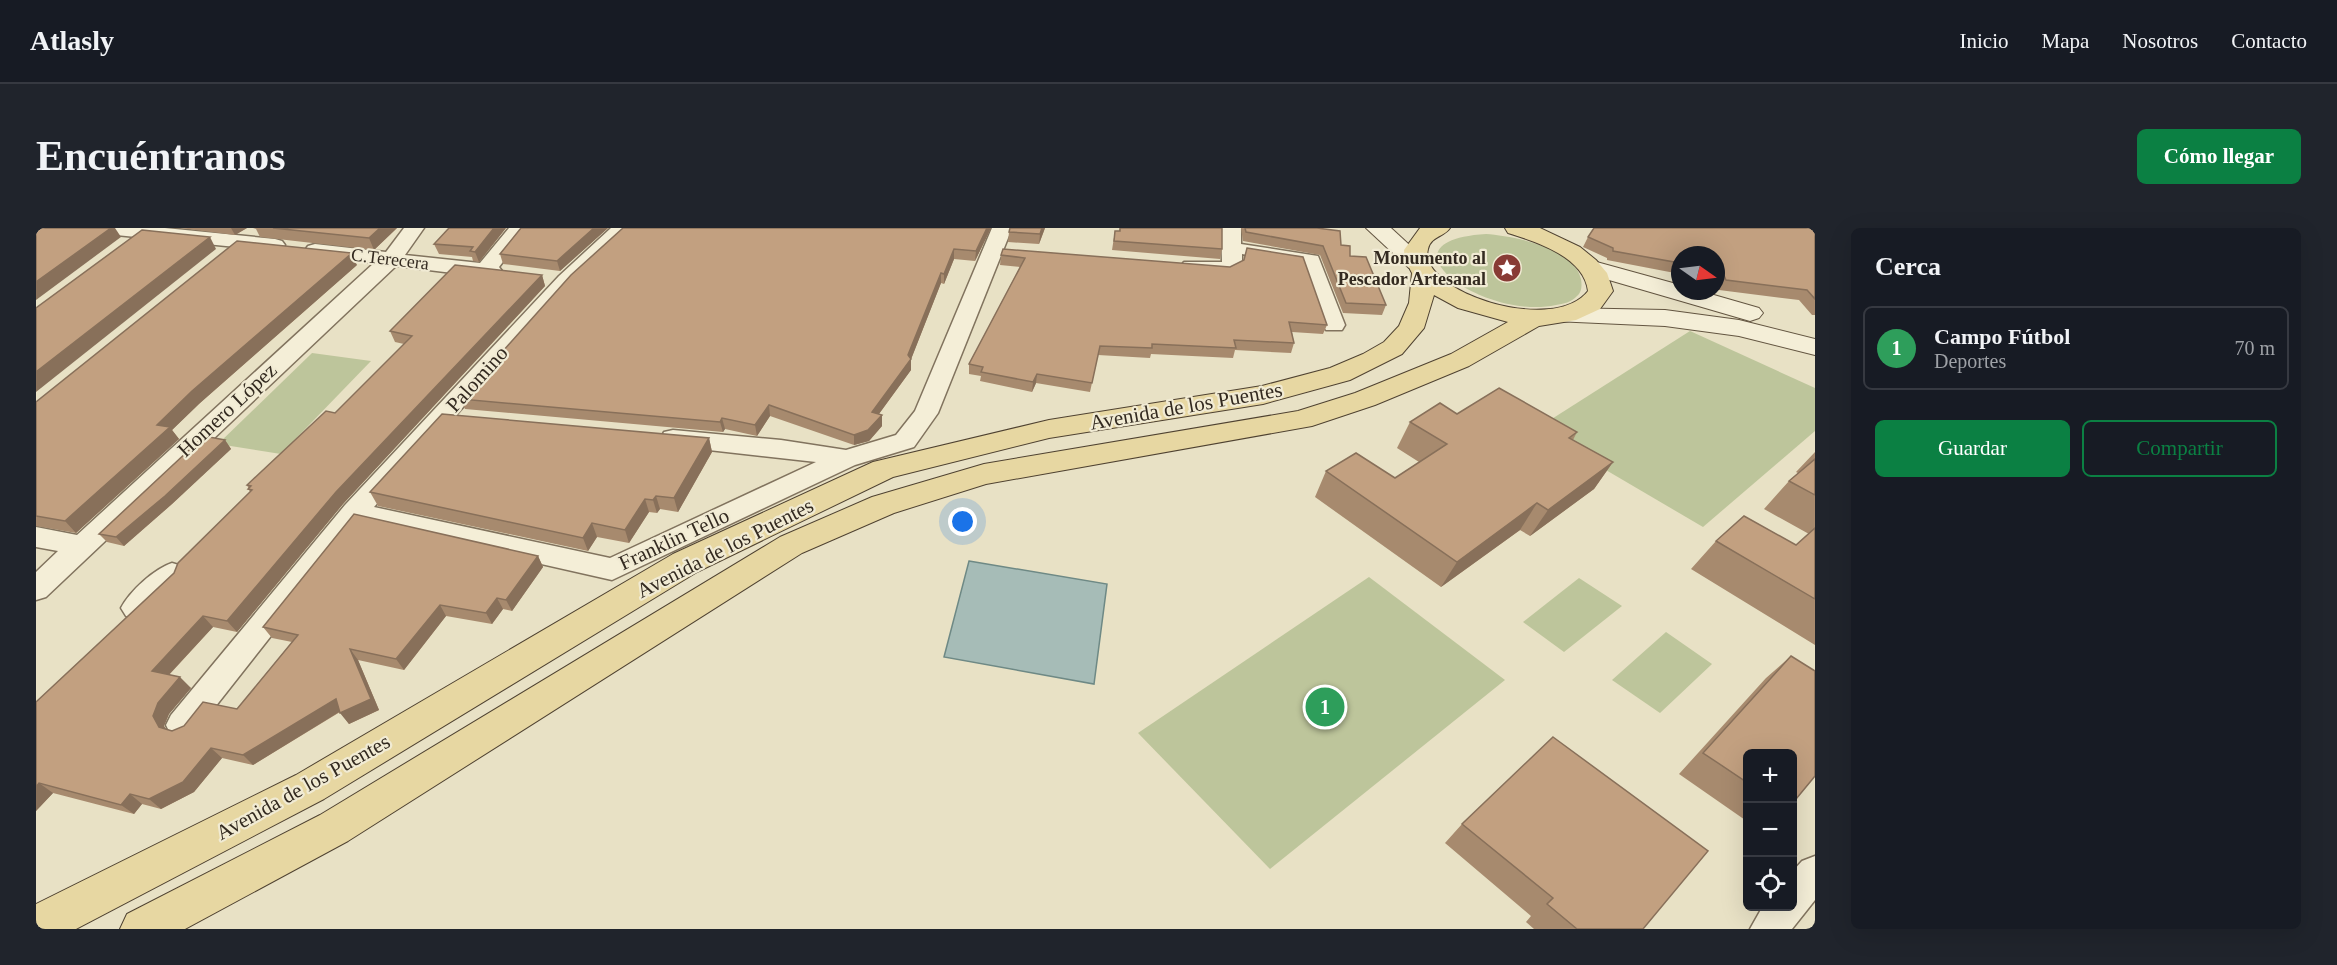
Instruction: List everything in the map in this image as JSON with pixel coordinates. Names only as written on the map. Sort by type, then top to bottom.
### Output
[{"type":"main road","points":[[1377,228],[1448,292],[1482,308],[1549,317],[1665,318],[1808,337]]},
{"type":"main road","name":"Avenida de los Puentes","points":[[36,927],[310,787],[685,563],[884,469],[1049,429],[1263,395],[1340,374],[1372,360],[1393,348],[1411,328],[1421,303],[1420,268],[1415,250],[1421,238],[1439,228]]},
{"type":"main road","points":[[1516,228],[1556,241],[1578,254],[1593,268],[1808,337]]},
{"type":"main road","name":"Avenida de los Puentes","points":[[142,929],[334,828],[664,622],[801,540],[883,505],[984,474],[1302,420],[1365,399],[1460,360],[1549,317],[1585,309],[1598,298],[1600,284],[1593,268]]},
{"type":"street","name":"C.Terecera","points":[[106,228],[250,235],[391,259],[508,273]]},
{"type":"street","name":"Homero López","points":[[36,589],[391,259],[414,228]]},
{"type":"street","points":[[485,271],[519,228]]},
{"type":"street","name":"Palomino","points":[[182,725],[354,512],[455,418],[554,278],[623,228]]},
{"type":"street","name":"Franklin Tello","points":[[354,512],[612,569],[846,459],[905,441],[926,413],[1003,250],[1002,228]]},
{"type":"street","points":[[118,252],[149,230]]},
{"type":"street","points":[[222,257],[250,235]]},
{"type":"street","points":[[1171,264],[1228,268],[1232,266],[1232,238],[1311,260],[1334,325]]},
{"type":"street","points":[[653,436],[781,448],[846,459]]},
{"type":"street","points":[[36,537],[82,546]]},
{"type":"street","points":[[112,631],[172,574]]},
{"type":"street","points":[[1768,929],[1804,889]]},
{"type":"green space","points":[[1486,234],[1511,237],[1555,251],[1576,268],[1581,279],[1579,294],[1573,300],[1564,303],[1528,307],[1499,302],[1472,291],[1451,278],[1439,264],[1439,250],[1453,240]]},
{"type":"green space","points":[[1690,331],[1815,388],[1815,431],[1703,527],[1536,429]]},
{"type":"green space","points":[[312,353],[371,361],[281,454],[218,444]]},
{"type":"green space","points":[[1369,577],[1505,680],[1270,869],[1138,733]]},
{"type":"green space","points":[[1579,578],[1622,606],[1564,652],[1523,622]]},
{"type":"green space","points":[[1666,632],[1712,664],[1660,713],[1612,680]]},
{"type":"water","points":[[969,561],[1107,584],[1094,684],[944,657]]},
{"type":"building","points":[[36,228],[111,228],[36,282]]},
{"type":"building","points":[[273,228],[380,228],[369,238]]},
{"type":"building","points":[[449,228],[494,228],[475,252],[470,251],[473,247],[434,244]]},
{"type":"building","points":[[521,228],[594,228],[557,261],[500,254]]},
{"type":"building","points":[[623,228],[987,228],[976,251],[954,249],[944,274],[941,273],[908,355],[911,359],[872,412],[882,415],[868,430],[854,435],[769,405],[755,425],[722,418],[720,422],[460,399],[571,275]]},
{"type":"building","points":[[1010,228],[1042,228],[1040,234],[1009,232]]},
{"type":"building","points":[[1120,228],[1222,228],[1222,249],[1114,241],[1115,231],[1120,231]]},
{"type":"building","points":[[1245,228],[1317,228],[1340,231],[1341,245],[1350,246],[1350,256],[1366,257],[1386,305],[1346,303],[1323,246],[1246,232]]},
{"type":"building","points":[[1594,228],[1815,228],[1815,299],[1807,290],[1726,280],[1725,246],[1671,246],[1671,261],[1613,251],[1613,248],[1588,237]]},
{"type":"building","points":[[142,230],[210,237],[36,372],[36,308]]},
{"type":"building","points":[[237,241],[352,253],[192,391],[157,425],[170,427],[65,521],[36,516],[36,402]]},
{"type":"building","points":[[1247,248],[1303,257],[1327,325],[1289,322],[1294,343],[1234,340],[1236,348],[1152,344],[1152,348],[1100,346],[1092,383],[1037,374],[1033,382],[981,372],[983,367],[969,364],[1025,258],[1001,255],[1003,249],[1230,267],[1244,260]]},
{"type":"building","points":[[455,265],[542,275],[336,492],[227,621],[203,616],[152,671],[180,677],[158,703],[153,716],[159,727],[172,731],[184,726],[203,702],[237,709],[298,635],[263,627],[354,514],[538,556],[506,600],[497,598],[486,613],[440,605],[396,659],[350,649],[371,699],[340,713],[336,699],[243,755],[211,748],[183,782],[149,799],[130,794],[121,805],[39,783],[36,787],[36,702],[174,573],[178,563],[252,490],[248,489],[251,486],[247,485],[326,411],[335,413],[412,336],[390,331]]},
{"type":"building","points":[[1499,388],[1577,432],[1569,438],[1613,462],[1548,510],[1537,503],[1457,562],[1326,471],[1356,453],[1395,478],[1447,444],[1410,422],[1440,403],[1457,414]]},
{"type":"building","points":[[442,414],[709,438],[674,498],[656,496],[653,500],[645,499],[625,530],[592,523],[583,538],[370,492]]},
{"type":"building","points":[[204,436],[225,440],[165,496],[116,537],[99,534]]},
{"type":"building","points":[[1815,459],[1815,495],[1789,481]]},
{"type":"building","points":[[1744,516],[1796,545],[1815,528],[1815,599],[1716,541]]},
{"type":"building","points":[[1791,656],[1815,671],[1815,776],[1797,798],[1797,749],[1743,749],[1743,780],[1703,753]]},
{"type":"building","points":[[1553,737],[1708,851],[1643,929],[1577,929],[1547,904],[1553,898],[1462,824]]},
{"type":"place","name":"Monumento al Pescador Artesanal","points":[[1507,268]]},
{"type":"place","name":"Campo Fútbol","points":[[1325,707]]}]
